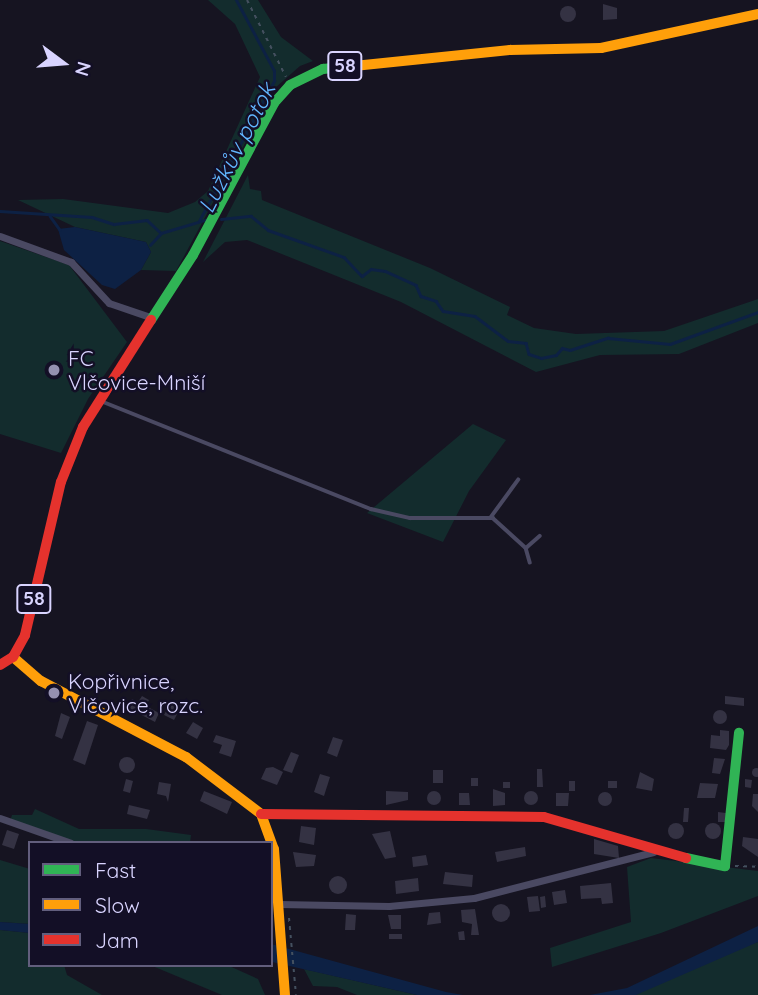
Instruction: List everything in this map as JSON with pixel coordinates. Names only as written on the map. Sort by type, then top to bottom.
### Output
[{"type":"main road","name":"58","points":[[13,657],[25,635],[61,482],[99,400],[193,255],[274,103],[290,85],[323,69],[510,50],[601,47],[758,14]]},
{"type":"main road","points":[[0,665],[13,657],[41,681],[186,757],[261,814],[271,841]]},
{"type":"main road","points":[[261,814],[544,817],[624,837],[653,852],[725,866],[739,733]]},
{"type":"main road","points":[[273,846],[282,904],[285,995]]},
{"type":"street","points":[[0,236],[71,262],[108,303],[153,318]]},
{"type":"street","points":[[0,818],[65,841]]},
{"type":"street","points":[[282,904],[389,906],[474,898],[653,852]]},
{"type":"lane","points":[[99,400],[371,509],[410,518],[491,518],[526,548],[530,562]]},
{"type":"lane","points":[[491,518],[518,480]]},
{"type":"lane","points":[[526,548],[540,536]]},
{"type":"path","points":[[247,0],[290,85]]},
{"type":"path","points":[[725,866],[758,867]]},
{"type":"path","points":[[282,904],[293,941],[296,995]]},
{"type":"green space","points":[[208,0],[258,0],[281,37],[313,61],[300,66],[275,88],[176,271],[141,270],[151,252],[146,242],[75,227],[18,200],[63,199],[168,213],[195,202],[208,191],[260,77],[235,24]]},
{"type":"green space","points":[[248,175],[250,189],[261,191],[262,200],[430,268],[510,307],[507,315],[534,328],[576,334],[664,331],[758,299],[758,323],[679,354],[600,355],[536,372],[401,302],[247,240],[225,242],[203,262]]},
{"type":"green space","name":"FC Vlčovice-Mniší","points":[[0,241],[69,265],[127,342],[88,399],[61,453],[0,434]]},
{"type":"green space","points":[[473,424],[506,440],[469,491],[443,542],[367,513]]},
{"type":"green space","points":[[35,809],[79,829],[146,829],[191,835],[190,841],[55,841],[9,824],[12,815],[32,815]]},
{"type":"green space","points":[[651,858],[758,871],[758,896],[661,933],[552,967],[550,948],[631,922],[627,867]]},
{"type":"green space","points":[[0,860],[28,868],[28,924],[0,922]]},
{"type":"green space","points":[[0,930],[28,933],[28,967],[65,967],[67,975],[102,995],[0,995]]},
{"type":"green space","points":[[758,942],[758,995],[634,995],[740,948]]},
{"type":"green space","points":[[155,967],[231,967],[258,979],[265,995],[222,995]]},
{"type":"green space","points":[[304,969],[417,995],[357,995],[337,987],[313,986]]},
{"type":"water","points":[[75,227],[146,242],[151,252],[141,270],[115,289],[102,285],[64,250],[58,229]]},
{"type":"water","points":[[0,922],[28,924],[28,933],[0,930]]},
{"type":"water","points":[[758,926],[758,942],[636,995],[590,995],[627,988]]},
{"type":"water","points":[[273,945],[463,995],[417,995],[273,962]]},
{"type":"building","points":[[603,4],[617,8],[617,19],[603,20]]},
{"type":"building","points":[[565,6],[571,6],[576,14],[574,20],[565,22],[560,17],[560,11]]},
{"type":"building","points":[[142,696],[149,700],[146,706],[159,713],[155,722],[128,708],[132,699],[138,702]]},
{"type":"building","points":[[725,696],[744,698],[744,706],[725,704]]},
{"type":"building","points":[[172,700],[182,705],[174,720],[164,715]]},
{"type":"building","points":[[717,710],[723,710],[727,717],[723,724],[717,724],[713,720],[713,714]]},
{"type":"building","points":[[61,713],[70,717],[62,739],[55,736]]},
{"type":"building","points":[[87,721],[98,725],[85,765],[73,760]]},
{"type":"building","points":[[193,722],[203,728],[197,739],[186,733]]},
{"type":"building","points":[[720,730],[729,731],[729,745],[726,750],[710,748],[711,735],[720,736]]},
{"type":"building","points":[[216,735],[236,741],[231,757],[219,753],[222,745],[213,742]]},
{"type":"building","points":[[333,737],[343,740],[337,757],[327,753]]},
{"type":"building","points":[[291,752],[299,755],[292,773],[283,770]]},
{"type":"building","points":[[127,757],[135,765],[127,773],[119,765]]},
{"type":"building","points":[[714,758],[725,759],[720,774],[712,773]]},
{"type":"building","points":[[273,767],[283,772],[277,785],[261,779],[266,768]]},
{"type":"building","points":[[756,768],[759,769],[759,775],[756,776],[752,772]]},
{"type":"building","points":[[537,769],[542,769],[543,787],[537,787]]},
{"type":"building","points":[[433,770],[443,770],[443,783],[433,783]]},
{"type":"building","points":[[640,772],[654,779],[652,791],[636,788]]},
{"type":"building","points":[[320,774],[330,777],[324,796],[314,792]]},
{"type":"building","points":[[471,778],[478,778],[478,786],[471,786]]},
{"type":"building","points":[[126,779],[133,781],[130,793],[123,791]]},
{"type":"building","points":[[745,779],[752,780],[751,788],[745,787]]},
{"type":"building","points":[[569,781],[575,781],[575,791],[569,791]]},
{"type":"building","points":[[608,781],[617,781],[617,788],[608,788]]},
{"type":"building","points":[[159,782],[171,784],[168,802],[166,796],[157,794]]},
{"type":"building","points":[[503,782],[510,782],[510,788],[503,788]]},
{"type":"building","points":[[700,783],[718,784],[715,798],[697,798]]},
{"type":"building","points":[[493,789],[505,793],[505,805],[493,806]]},
{"type":"building","points":[[204,791],[232,802],[227,814],[200,801]]},
{"type":"building","points":[[386,791],[408,792],[408,800],[386,805]]},
{"type":"building","points":[[431,791],[437,791],[441,798],[437,805],[431,805],[427,801],[427,795]]},
{"type":"building","points":[[528,791],[534,791],[538,798],[534,805],[528,805],[524,801],[524,795]]},
{"type":"building","points":[[602,792],[608,792],[612,799],[608,806],[602,806],[598,802],[598,796]]},
{"type":"building","points":[[459,793],[469,793],[470,805],[459,805]]},
{"type":"building","points":[[556,793],[569,793],[568,806],[556,806]]},
{"type":"building","points":[[753,794],[758,794],[758,812],[752,806]]},
{"type":"building","points":[[129,805],[150,810],[147,819],[127,814]]},
{"type":"building","points":[[684,808],[689,808],[688,822],[683,822]]},
{"type":"building","points":[[718,812],[726,813],[725,822],[718,822]]},
{"type":"building","points":[[676,823],[682,825],[682,837],[676,839],[670,837],[668,831],[670,825]]},
{"type":"building","points":[[713,823],[721,831],[713,839],[705,831]]},
{"type":"building","points":[[301,826],[316,828],[314,845],[299,842]]},
{"type":"building","points":[[7,830],[19,834],[14,849],[2,845]]},
{"type":"building","points":[[390,831],[396,857],[385,859],[372,834]]},
{"type":"building","points":[[743,837],[758,839],[758,857],[742,846]]},
{"type":"building","points":[[594,839],[618,846],[619,858],[594,854]]},
{"type":"building","points":[[525,847],[526,856],[497,862],[495,852]]},
{"type":"building","points":[[293,852],[316,855],[314,866],[296,867]]},
{"type":"building","points":[[426,855],[428,865],[413,867],[412,857]]},
{"type":"building","points":[[445,872],[473,875],[472,887],[443,884]]},
{"type":"building","points":[[338,876],[344,879],[347,885],[344,891],[338,894],[332,891],[329,885],[332,879]]},
{"type":"building","points":[[418,878],[419,891],[396,894],[395,881]]},
{"type":"building","points":[[611,883],[613,903],[602,904],[601,898],[581,899],[580,886]]},
{"type":"building","points":[[565,890],[567,903],[554,905],[552,892]]},
{"type":"building","points":[[538,896],[540,911],[529,912],[527,897]]},
{"type":"building","points":[[545,896],[546,907],[541,908],[540,897]]},
{"type":"building","points":[[501,904],[507,907],[510,913],[507,919],[501,922],[495,919],[492,913],[495,907]]},
{"type":"building","points":[[475,909],[479,935],[471,935],[472,924],[462,922],[461,910]]},
{"type":"building","points":[[440,912],[441,923],[427,925],[429,913]]},
{"type":"building","points":[[346,914],[356,915],[355,930],[345,930]]},
{"type":"building","points":[[388,915],[401,915],[401,929],[391,929]]},
{"type":"building","points":[[464,931],[465,940],[459,940],[458,932]]},
{"type":"building","points":[[389,934],[402,934],[402,939],[389,939]]},
{"type":"waterway","name":"Lužkův potok","points":[[199,221],[274,81],[274,71],[236,0]]},
{"type":"waterway","points":[[0,211],[92,217],[114,224],[147,220],[161,233],[208,219]]},
{"type":"waterway","points":[[50,216],[60,230]]},
{"type":"waterway","points":[[221,219],[251,216],[268,230],[344,257],[362,276],[371,269],[385,271],[416,285],[421,296],[436,301],[443,311],[475,316],[508,341],[526,343],[529,354],[541,358],[556,355],[562,348],[570,350],[608,338],[670,344],[758,312]]},
{"type":"waterway","points":[[150,245],[161,233]]},
{"type":"traffic: fast","points":[[151,320],[193,255],[274,103],[290,85],[323,69],[354,66]]},
{"type":"traffic: fast","points":[[686,858],[725,866],[739,733]]},
{"type":"traffic: slow","points":[[354,66],[510,50],[601,48],[758,14]]},
{"type":"traffic: slow","points":[[13,657],[41,681],[186,757],[261,814],[271,841]]},
{"type":"traffic: slow","points":[[273,846],[285,995]]},
{"type":"traffic: jam","points":[[0,665],[13,657],[25,635],[61,482],[83,427],[151,320]]},
{"type":"traffic: jam","points":[[261,814],[544,817],[686,858]]},
{"type":"place","name":"FC Vlčovice-Mniší","points":[[54,370]]},
{"type":"place","name":"Kopřivnice, Vlčovice, rozc.","points":[[54,693]]}]
